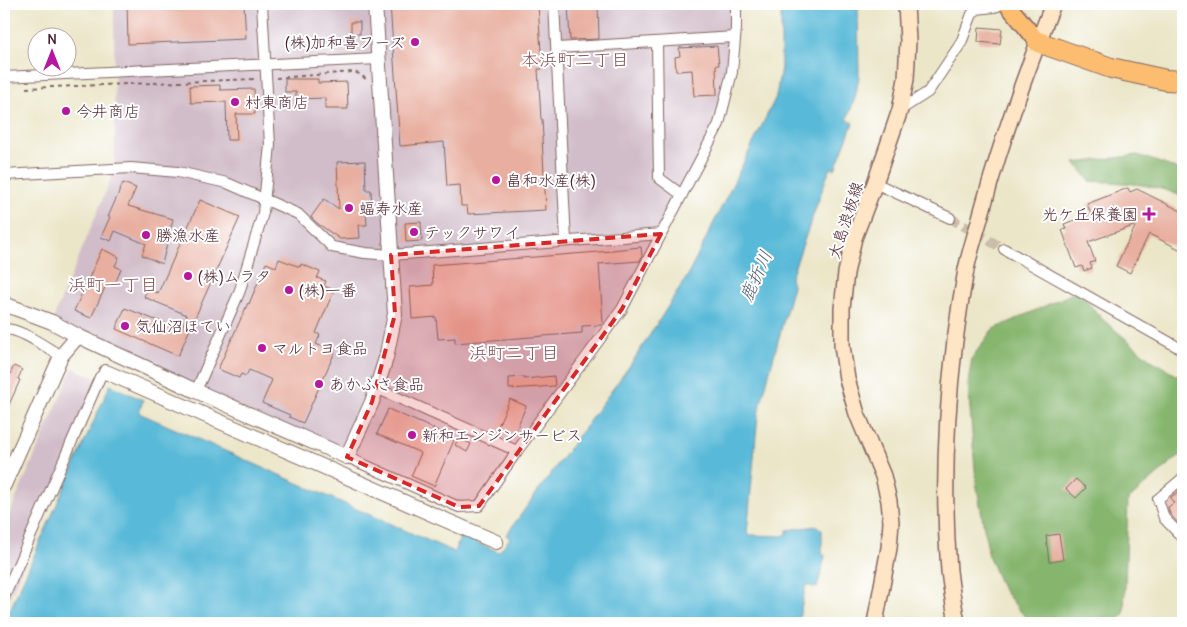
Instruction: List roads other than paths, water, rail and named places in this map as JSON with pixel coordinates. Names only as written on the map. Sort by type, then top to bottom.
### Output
[{"type":"highway","points":[[1038,42],[1111,68],[1166,80],[1183,81]]},
{"type":"main road","name":"大島浪板線","points":[[875,623],[889,548],[891,522],[889,502],[883,476],[857,414],[847,379],[842,346],[842,308],[846,273],[854,238],[900,110],[906,79],[908,41],[906,4]]},
{"type":"main road","points":[[1007,4],[1038,42]]},
{"type":"main road","points":[[957,623],[949,572],[946,503],[948,421],[955,345],[967,268],[994,166],[1053,4]]},
{"type":"street","points":[[196,391],[238,293],[263,213],[270,146],[262,4]]},
{"type":"street","points":[[347,458],[372,402],[386,358],[395,314],[375,4]]},
{"type":"street","points":[[554,4],[566,242]]},
{"type":"street","points":[[4,305],[52,322],[196,391],[459,507],[479,506],[517,451],[622,309],[719,124],[732,72],[736,4]]},
{"type":"street","points":[[900,110],[928,92],[961,43],[972,14],[977,9],[1003,4]]},
{"type":"street","points":[[557,48],[735,37]]},
{"type":"street","points":[[657,42],[660,178],[682,195]]},
{"type":"street","points":[[4,77],[378,60]]},
{"type":"street","points":[[4,175],[131,168],[178,172],[227,183],[264,199],[298,214],[332,247],[365,253],[391,254],[661,234]]},
{"type":"street","points":[[875,183],[950,218]]},
{"type":"street","points":[[1004,249],[1183,350]]},
{"type":"street","points":[[4,329],[18,331],[61,356]]},
{"type":"street","points":[[4,485],[61,356],[78,336]]},
{"type":"street","points":[[4,597],[100,377],[106,372],[496,542]]},
{"type":"street","points":[[376,388],[517,451]]},
{"type":"street","points":[[1183,478],[1158,499],[1164,518],[1183,538]]},
{"type":"water","name":"鹿折川","points":[[781,4],[858,4],[859,77],[855,98],[847,119],[853,123],[835,169],[830,168],[790,280],[793,286],[758,414],[747,533],[749,535],[782,536],[787,534],[787,530],[817,526],[822,530],[822,552],[825,556],[817,588],[806,585],[799,618],[794,617],[793,623],[4,623],[110,385],[143,400],[139,413],[454,552],[461,536],[499,552],[510,538],[506,535],[631,364],[687,277],[776,97],[781,67]]},
{"type":"tunnel","points":[[950,218],[1004,249]]},
{"type":"place","name":"(株)加和喜フーズ","points":[[415,42]]},
{"type":"place","name":"村東商店","points":[[235,102]]},
{"type":"place","name":"今井商店","points":[[66,111]]},
{"type":"place","name":"畠和水産(株)","points":[[496,180]]},
{"type":"place","name":"蝠寿水産","points":[[349,208]]},
{"type":"place","name":"光ケ丘保養園","points":[[1149,214]]},
{"type":"place","name":"テックサワイ","points":[[414,232]]},
{"type":"place","name":"勝漁水産","points":[[146,235]]},
{"type":"place","name":"(株)ムラタ","points":[[188,276]]},
{"type":"place","name":"(株)一番","points":[[289,290]]},
{"type":"place","name":"気仙沼ほてい","points":[[125,326]]},
{"type":"place","name":"マルトヨ食品","points":[[262,348]]},
{"type":"place","name":"あかふさ食品","points":[[319,384]]},
{"type":"place","name":"新和エンジンサービス","points":[[412,435]]},
{"type":"district","name":"本浜町二丁目","points":[[575,60]]},
{"type":"district","name":"浜町一丁目","points":[[113,285]]},
{"type":"district","name":"浜町二丁目","points":[[514,353]]}]
